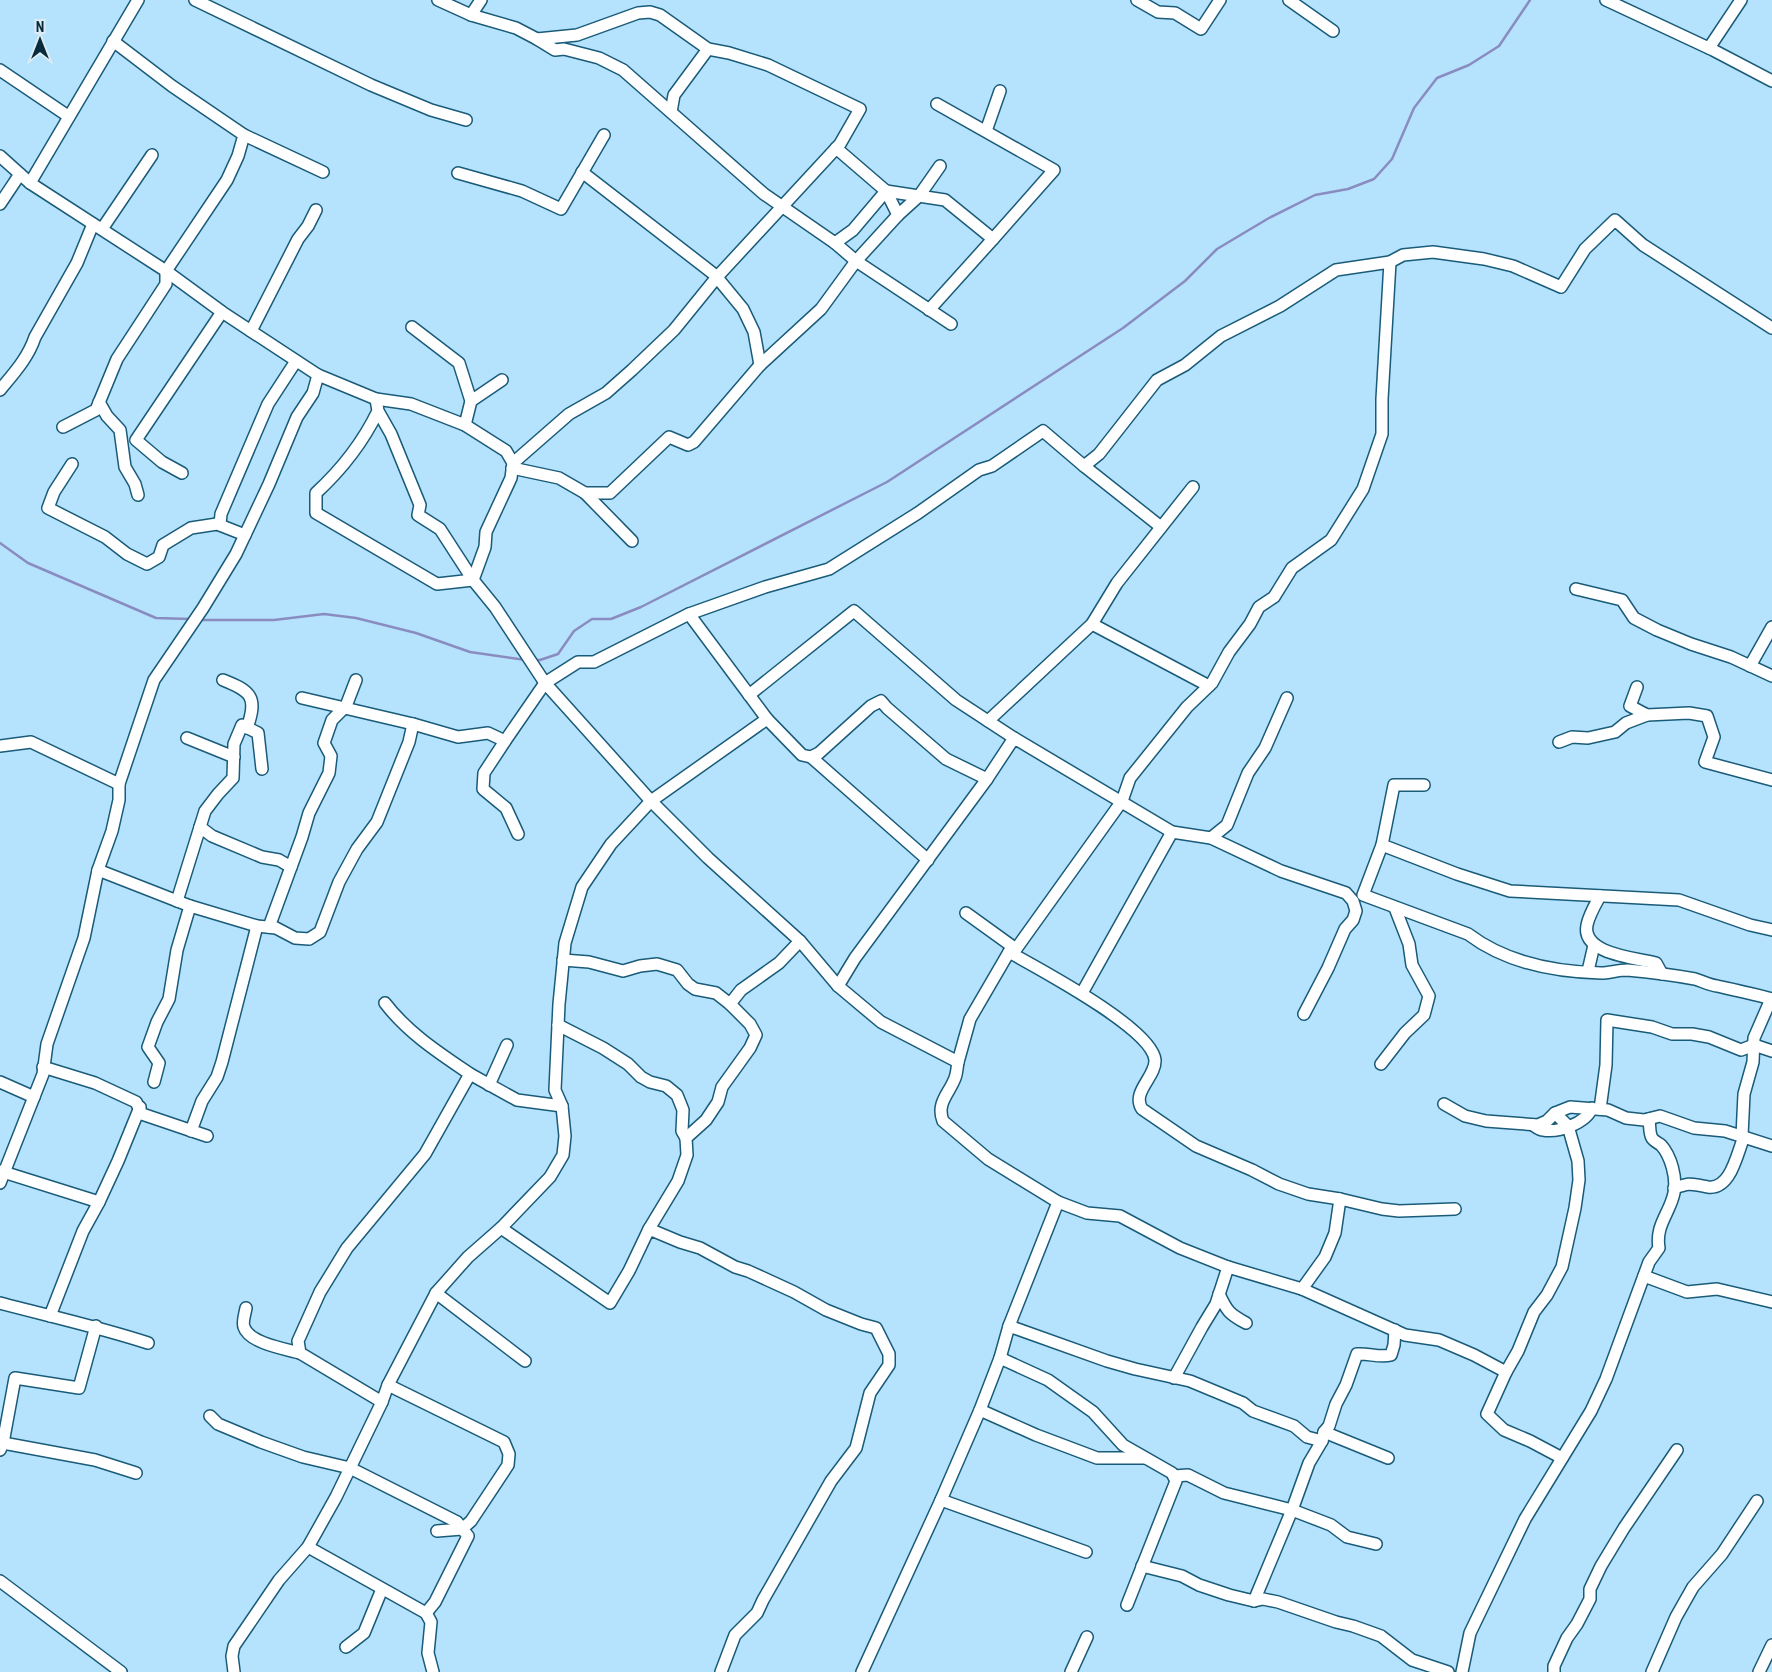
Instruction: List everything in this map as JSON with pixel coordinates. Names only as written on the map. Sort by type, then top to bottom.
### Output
[{"type":"street","points":[[30,183],[138,0]]},
{"type":"street","points":[[195,0],[371,85],[431,110],[466,120]]},
{"type":"street","points":[[438,0],[471,15],[516,28],[555,50],[564,49],[590,56],[623,70],[764,194],[835,243],[856,261],[951,324]]},
{"type":"street","points":[[471,15],[481,0]]},
{"type":"street","points":[[1137,0],[1158,12],[1175,13],[1201,29],[1220,0]]},
{"type":"street","points":[[1289,0],[1333,31]]},
{"type":"street","points":[[1606,0],[1625,4],[1772,81]]},
{"type":"street","points":[[1709,48],[1741,0]]},
{"type":"street","points":[[512,466],[569,414],[606,393],[674,330],[717,277],[840,144],[860,110],[768,65],[729,53],[708,50],[660,15],[650,12],[638,13],[577,35],[537,39]]},
{"type":"street","points":[[113,41],[172,86],[244,135],[323,172]]},
{"type":"street","points":[[671,112],[674,95],[708,50]]},
{"type":"street","points":[[0,70],[68,116]]},
{"type":"street","points":[[986,131],[1000,91]]},
{"type":"street","points":[[658,101],[674,95]]},
{"type":"street","points":[[929,310],[1054,170],[937,104]]},
{"type":"street","points":[[62,427],[96,410],[117,359],[166,284],[166,271],[227,180],[238,156],[244,135]]},
{"type":"street","points":[[458,173],[522,191],[561,209],[604,135]]},
{"type":"street","points":[[836,148],[886,190],[898,215]]},
{"type":"street","points":[[0,390],[31,349],[35,337],[97,227],[152,155]]},
{"type":"street","points":[[0,156],[30,183],[166,271],[222,312],[318,375],[377,405],[412,404],[465,425],[506,451],[512,466],[511,478],[486,532],[485,547],[473,580]]},
{"type":"street","points":[[585,492],[610,493],[669,438],[688,445],[694,442],[760,365],[821,309],[856,261],[898,215],[919,196],[940,166]]},
{"type":"street","points":[[582,172],[717,277],[743,309],[754,332],[760,365]]},
{"type":"street","points":[[0,204],[20,174]]},
{"type":"street","points":[[886,190],[945,200],[993,239]]},
{"type":"street","points":[[835,243],[853,230],[886,190]]},
{"type":"street","points":[[251,331],[298,239],[308,226],[316,210]]},
{"type":"street","points":[[1084,466],[1099,454],[1157,380],[1185,365],[1221,336],[1280,306],[1336,270],[1390,262],[1403,255],[1433,252],[1484,259],[1513,266],[1561,287],[1585,248],[1615,220],[1643,245],[1772,328]]},
{"type":"street","points":[[1390,262],[1382,399],[1382,434],[1363,489],[1331,540],[1292,568],[1274,597],[1259,607],[1209,686],[1187,707],[1130,778],[1122,801],[1012,950],[970,1019],[958,1062],[956,1077],[942,1103],[940,1112],[943,1120],[988,1159],[1058,1202],[1087,1213],[1120,1216],[1180,1248],[1228,1267],[1302,1290],[1405,1335],[1439,1340],[1474,1355],[1506,1372]]},
{"type":"street","points":[[182,473],[162,462],[136,440],[222,312]]},
{"type":"street","points":[[412,328],[459,363],[471,401],[465,425]]},
{"type":"street","points":[[220,525],[221,514],[268,404],[296,361]]},
{"type":"street","points":[[99,1202],[2,1176],[43,1074],[46,1044],[84,938],[98,870],[114,824],[119,800],[119,784],[154,680],[203,608],[236,554],[269,484],[297,417],[313,393],[318,375]]},
{"type":"street","points":[[471,401],[502,380]]},
{"type":"street","points":[[99,402],[107,416],[120,430],[125,467],[135,484],[138,495]]},
{"type":"street","points":[[377,405],[349,458],[334,477],[316,493],[316,513],[438,584],[473,580]]},
{"type":"street","points":[[377,405],[420,504],[418,515],[440,528],[473,580],[494,607],[545,684],[651,801],[708,858],[800,941],[838,986],[881,1022],[958,1062]]},
{"type":"street","points":[[518,834],[506,808],[483,789],[484,773],[545,684],[578,662],[594,662],[689,614],[765,587],[829,570],[918,513],[979,470],[992,466],[1043,431],[1161,528]]},
{"type":"street","points":[[72,464],[54,492],[48,508],[105,537],[127,554],[147,564],[159,557],[163,545],[191,528],[216,524],[245,535]]},
{"type":"street","points":[[512,466],[559,478],[585,492],[632,541]]},
{"type":"street","points":[[988,721],[1092,624],[1118,583],[1193,487]]},
{"type":"street","points":[[1576,589],[1622,600],[1634,618],[1657,630],[1731,657],[1772,676]]},
{"type":"street","points":[[749,695],[854,611],[956,700],[1014,738],[1172,832],[1211,838],[1281,871],[1468,934],[1512,958],[1558,970],[1601,973],[1625,970],[1662,974],[1696,980],[1771,999],[1754,1038],[1753,1062],[1744,1094],[1743,1137],[1735,1162],[1726,1181],[1717,1187],[1690,1183],[1674,1188]]},
{"type":"street","points":[[689,614],[767,720],[802,755],[811,757],[928,860]]},
{"type":"street","points":[[1092,624],[1209,686]]},
{"type":"street","points":[[1750,666],[1772,627]]},
{"type":"street","points":[[223,680],[242,688],[251,698],[252,714],[247,728]]},
{"type":"street","points":[[190,1131],[202,1101],[217,1078],[255,938],[263,927],[286,883],[309,813],[329,773],[331,756],[324,743],[332,720],[346,706],[356,680]]},
{"type":"street","points":[[1637,687],[1630,706],[1647,715]]},
{"type":"street","points":[[302,698],[342,709],[413,724],[458,737],[488,733],[505,741]]},
{"type":"street","points":[[1211,838],[1227,825],[1248,773],[1265,748],[1287,698]]},
{"type":"street","points":[[811,757],[870,706],[880,701],[946,759],[987,779]]},
{"type":"street","points":[[1559,742],[1572,737],[1588,738],[1615,732],[1626,723],[1647,715],[1688,713],[1707,716],[1714,738],[1705,762],[1772,780]]},
{"type":"street","points":[[234,1672],[232,1656],[234,1646],[279,1580],[308,1547],[336,1497],[382,1402],[388,1385],[436,1293],[468,1257],[501,1228],[550,1177],[563,1155],[565,1136],[562,1106],[555,1090],[558,1025],[565,943],[582,887],[611,844],[651,801],[767,720]]},
{"type":"street","points":[[98,870],[190,906],[263,927],[276,928],[295,938],[309,939],[320,932],[339,882],[357,849],[377,822],[409,742],[413,724]]},
{"type":"street","points":[[177,901],[205,810],[233,778],[234,744],[242,726],[258,733],[262,768]]},
{"type":"street","points":[[187,738],[234,757]]},
{"type":"street","points":[[838,986],[855,958],[987,779],[1014,738]]},
{"type":"street","points":[[0,746],[30,742],[119,784]]},
{"type":"street","points":[[1304,1014],[1328,968],[1345,929],[1353,920],[1358,898],[1382,845],[1394,785],[1424,785]]},
{"type":"street","points":[[200,827],[212,836],[262,857],[279,860],[291,867]]},
{"type":"street","points":[[1082,993],[1172,832]]},
{"type":"street","points":[[1382,845],[1457,874],[1510,891],[1679,900],[1750,925],[1772,930]]},
{"type":"street","points":[[1600,896],[1586,926],[1591,942],[1600,949],[1656,962],[1662,974]]},
{"type":"street","points":[[154,1082],[159,1063],[148,1047],[157,1022],[169,999],[177,950],[190,906]]},
{"type":"street","points":[[1381,1064],[1405,1033],[1424,1015],[1429,996],[1412,965],[1409,944],[1395,908]]},
{"type":"street","points":[[966,913],[1012,950],[1082,993],[1141,1038],[1151,1050],[1155,1060],[1153,1070],[1139,1097],[1139,1104],[1142,1109],[1196,1146],[1279,1184],[1308,1194],[1340,1198],[1382,1209],[1399,1211],[1455,1209]]},
{"type":"street","points":[[730,1004],[741,990],[779,964],[800,941]]},
{"type":"street","points":[[1588,971],[1594,945]]},
{"type":"street","points":[[1625,956],[1625,970]]},
{"type":"street","points":[[563,960],[589,962],[624,971],[640,966],[657,964],[677,970],[688,984],[695,989],[716,993],[750,1024],[756,1034],[750,1048],[722,1087],[718,1102],[706,1120],[686,1138]]},
{"type":"street","points":[[386,1003],[397,1019],[433,1049],[470,1074],[517,1100],[562,1106]]},
{"type":"street","points":[[1533,1125],[1541,1130],[1553,1130],[1574,1125],[1596,1109],[1606,1064],[1607,1020],[1652,1027],[1672,1034],[1692,1034],[1709,1037],[1741,1050],[1754,1045],[1772,1050]]},
{"type":"street","points":[[501,1228],[610,1303],[629,1271],[649,1229],[678,1181],[687,1155],[686,1138],[682,1131],[683,1110],[677,1095],[666,1086],[641,1078],[628,1064],[603,1048],[558,1025]]},
{"type":"street","points":[[489,1085],[507,1045]]},
{"type":"street","points":[[43,1067],[95,1083],[136,1102],[142,1114],[207,1136]]},
{"type":"street","points":[[300,1353],[298,1341],[320,1292],[347,1248],[425,1154],[470,1074]]},
{"type":"street","points":[[0,1082],[34,1097]]},
{"type":"street","points":[[1444,1104],[1465,1116],[1486,1121],[1533,1125],[1547,1121],[1555,1114],[1570,1107],[1608,1110],[1626,1118],[1644,1120],[1660,1116],[1694,1128],[1725,1131],[1772,1146]]},
{"type":"street","points":[[50,1316],[83,1231],[99,1202],[140,1107]]},
{"type":"street","points":[[1555,1114],[1568,1126],[1578,1161],[1579,1180],[1562,1267],[1547,1296],[1534,1312],[1487,1414],[1504,1430],[1562,1458]]},
{"type":"street","points":[[1462,1672],[1470,1633],[1525,1519],[1591,1411],[1606,1379],[1649,1262],[1659,1248],[1657,1238],[1663,1217],[1674,1192],[1673,1169],[1667,1154],[1651,1135],[1649,1119]]},
{"type":"street","points":[[1302,1290],[1325,1257],[1335,1233],[1340,1198]]},
{"type":"street","points":[[862,1672],[980,1410],[1000,1358],[1009,1326],[1058,1202]]},
{"type":"street","points":[[649,1229],[700,1248],[735,1267],[794,1292],[826,1310],[860,1324],[876,1328],[889,1354],[889,1365],[870,1393],[856,1448],[826,1488],[757,1613],[735,1635],[721,1672]]},
{"type":"street","points":[[1174,1378],[1216,1304],[1228,1267]]},
{"type":"street","points":[[1644,1276],[1687,1292],[1717,1289],[1772,1302]]},
{"type":"street","points":[[436,1293],[524,1360]]},
{"type":"street","points":[[1219,1294],[1232,1316],[1246,1323]]},
{"type":"street","points":[[0,1304],[96,1326],[148,1342]]},
{"type":"street","points":[[246,1308],[242,1326],[248,1335],[260,1341],[300,1353],[382,1402]]},
{"type":"street","points":[[96,1326],[79,1388],[15,1378],[1,1446],[95,1460],[136,1473]]},
{"type":"street","points":[[1009,1326],[1135,1369],[1190,1381],[1235,1400],[1253,1411],[1294,1426],[1307,1437],[1323,1436],[1388,1458]]},
{"type":"street","points":[[1254,1601],[1292,1510],[1309,1463],[1329,1426],[1357,1354],[1367,1354],[1381,1358],[1391,1355],[1395,1330]]},
{"type":"street","points":[[1000,1358],[1048,1380],[1093,1412],[1123,1445],[1174,1476],[1188,1475],[1224,1493],[1292,1510],[1331,1525],[1347,1538],[1376,1544]]},
{"type":"street","points":[[388,1385],[504,1442],[509,1454],[508,1465],[471,1521],[462,1529],[437,1531]]},
{"type":"street","points":[[980,1410],[1097,1458],[1145,1458]]},
{"type":"street","points":[[210,1416],[218,1424],[261,1442],[303,1457],[350,1468],[457,1522],[468,1536],[435,1602],[426,1613]]},
{"type":"street","points":[[1554,1672],[1554,1666],[1567,1638],[1577,1624],[1590,1599],[1590,1589],[1601,1566],[1624,1528],[1677,1450]]},
{"type":"street","points":[[1128,1605],[1176,1481],[1174,1476]]},
{"type":"street","points":[[941,1500],[1086,1552]]},
{"type":"street","points":[[1652,1672],[1676,1617],[1693,1587],[1722,1554],[1757,1501]]},
{"type":"street","points":[[308,1547],[426,1613],[432,1622],[428,1653],[433,1672]]},
{"type":"street","points":[[1142,1566],[1182,1576],[1199,1585],[1254,1601],[1263,1599],[1278,1602],[1353,1626],[1381,1636],[1412,1660],[1448,1672]]},
{"type":"street","points":[[0,1581],[115,1670]]},
{"type":"street","points":[[346,1647],[364,1633],[382,1589]]},
{"type":"street","points":[[1071,1672],[1087,1637]]},
{"type":"street","points":[[1759,1672],[1772,1645]]},
{"type":"waterway","points":[[534,660],[558,654],[574,631],[592,619],[611,619],[641,607],[887,482],[1123,328],[1185,281],[1217,249],[1269,218],[1315,195],[1348,189],[1374,179],[1392,159],[1414,108],[1437,78],[1469,65],[1499,46],[1530,0]]},
{"type":"waterway","points":[[0,543],[28,563],[156,618],[190,619]]},
{"type":"waterway","points":[[198,620],[274,620],[324,614],[356,618],[416,633],[470,652],[526,660]]}]
